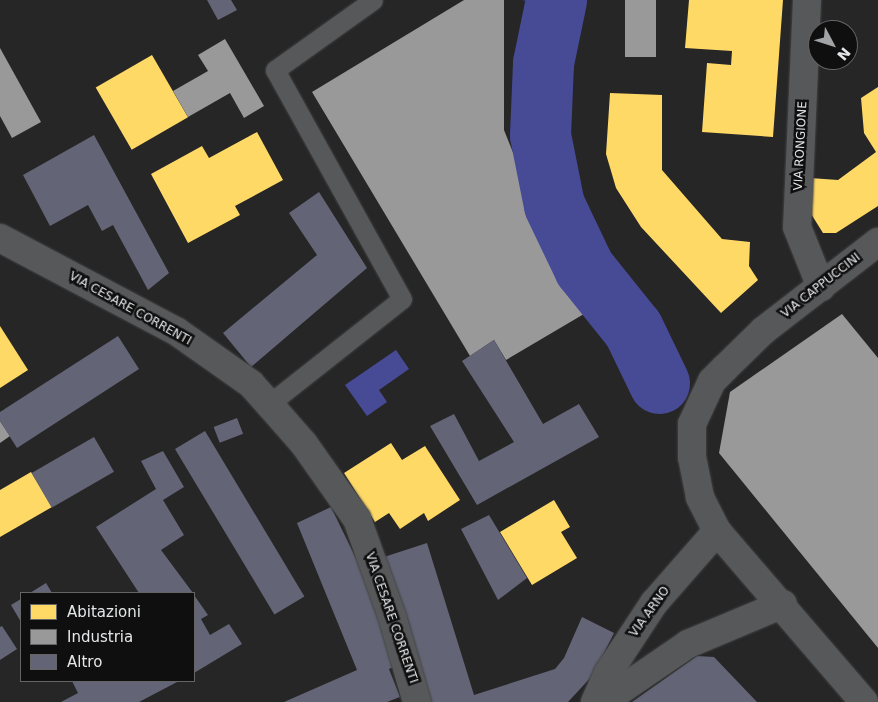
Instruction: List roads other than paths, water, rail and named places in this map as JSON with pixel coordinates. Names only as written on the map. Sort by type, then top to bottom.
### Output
[{"type":"street","name":"VIA RONGIONE","points":[[807,0],[797,227],[821,287]]},
{"type":"street","name":"VIA CESARE CORRENTI","points":[[0,238],[176,332],[251,384],[269,404],[304,444],[357,519],[392,616],[417,702]]},
{"type":"street","name":"VIA CAPPUCCINI","points":[[864,702],[783,604],[717,531],[700,497],[692,457],[692,424],[712,382],[764,330],[878,242]]},
{"type":"street","name":"VIA ARNO","points":[[595,702],[608,673],[654,603],[717,531]]},
{"type":"street","points":[[603,702],[688,644],[783,604]]},
{"type":"lane","points":[[269,404],[402,299],[275,70],[373,0]]},
{"type":"waterway","points":[[556,0],[543,63],[540,135],[554,205],[584,268],[633,329],[659,383]]}]
